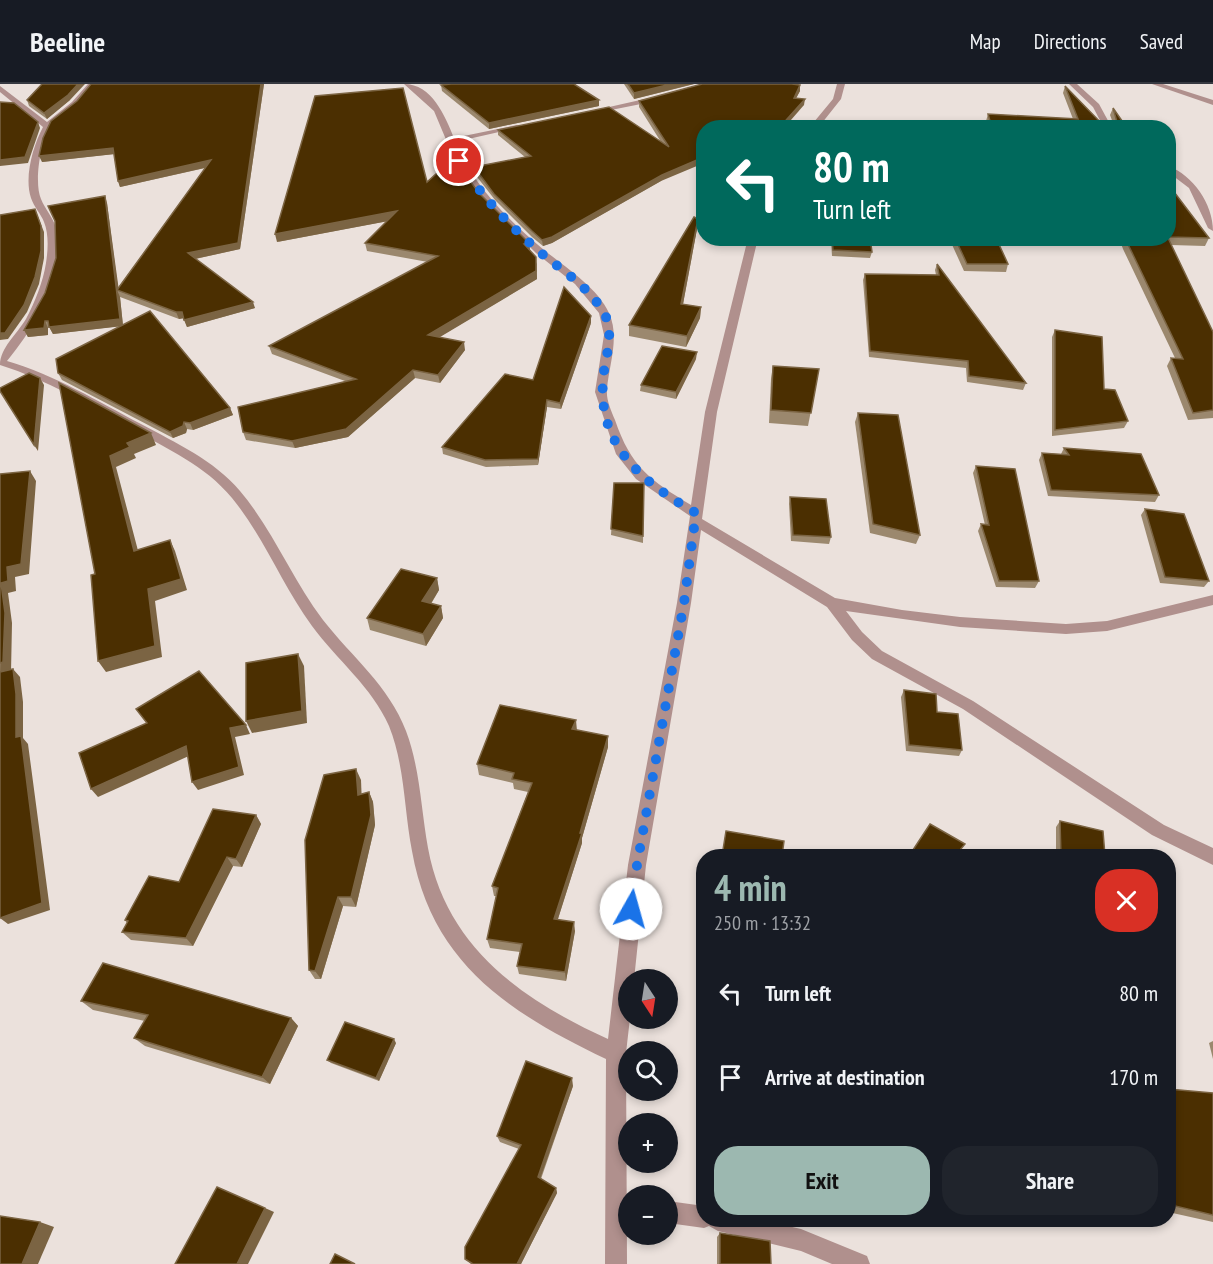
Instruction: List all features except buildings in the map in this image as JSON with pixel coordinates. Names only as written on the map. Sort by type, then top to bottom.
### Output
[{"type":"street","points":[[92,84],[77,101],[46,126],[39,148],[33,190],[51,229],[52,256],[44,287],[28,322],[13,348],[0,362],[48,378],[174,446],[201,463],[235,493],[318,624],[387,705],[405,755],[423,865],[442,920],[463,949],[504,989],[552,1022],[615,1053]]},
{"type":"street","points":[[408,84],[425,96],[438,110],[463,168],[494,208],[539,251],[579,282],[604,313],[609,334],[601,392],[603,403],[622,454],[640,476],[696,517],[832,603],[857,636],[877,655],[968,705],[1158,830],[1213,856]]},
{"type":"street","points":[[820,120],[837,99],[841,84]]},
{"type":"street","points":[[1073,84],[1096,105],[1104,120]]},
{"type":"street","points":[[1156,84],[1213,103]]},
{"type":"street","points":[[0,88],[46,126]]},
{"type":"street","points":[[581,114],[664,96]]},
{"type":"street","points":[[450,141],[523,126]]},
{"type":"street","points":[[1176,174],[1193,186],[1213,228]]},
{"type":"street","points":[[621,1185],[615,1053],[637,865],[684,603],[711,412],[751,246]]},
{"type":"street","points":[[832,603],[960,622],[1066,628],[1107,626],[1134,621],[1213,600]]},
{"type":"street","points":[[678,1213],[696,1216]]},
{"type":"street","points":[[747,1227],[801,1240],[860,1264]]},
{"type":"street","points":[[616,1264],[618,1245]]},
{"type":"route","points":[[459,161],[494,208],[539,251],[579,282],[604,313],[609,334],[601,392],[608,423],[622,454],[649,484],[696,513],[684,603],[631,909]]}]
